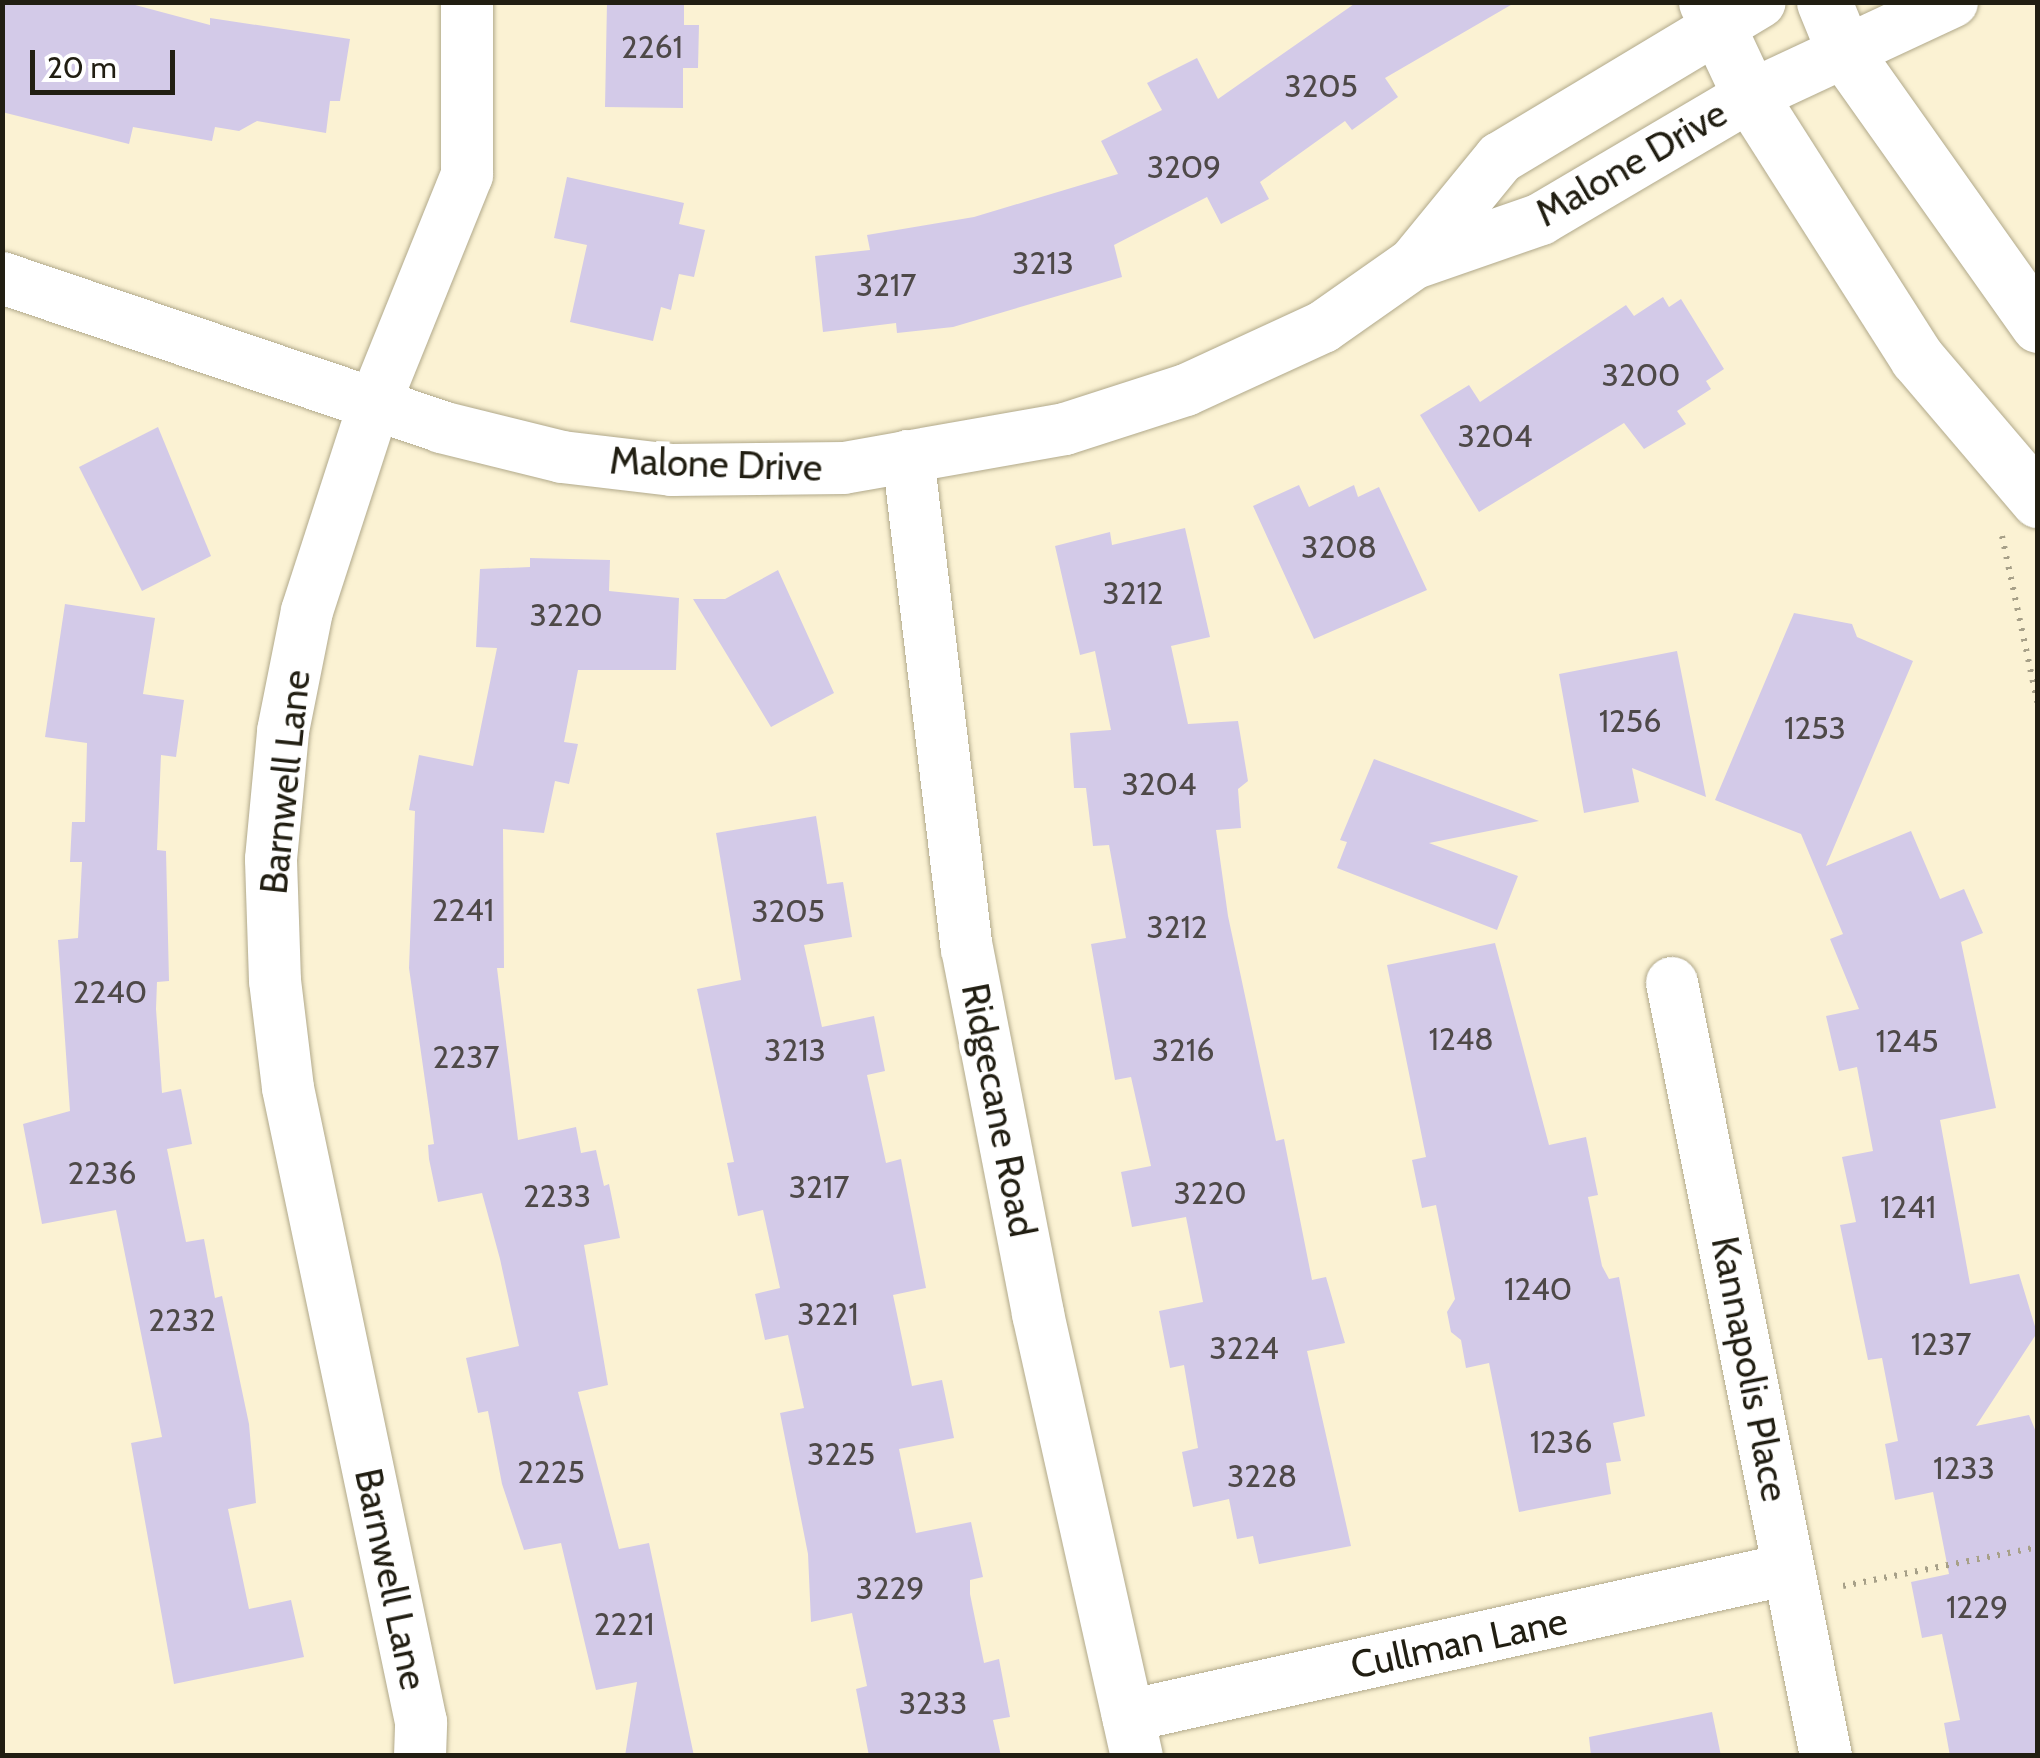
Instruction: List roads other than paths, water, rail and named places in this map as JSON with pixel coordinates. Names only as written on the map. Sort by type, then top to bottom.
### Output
[{"type":"street","name":"Barnwell Lane","points":[[420,1756],[421,1722],[288,1088],[271,922],[276,791],[297,662],[374,404],[467,175],[467,2]]},
{"type":"street","name":"Malone Drive","points":[[2,278],[374,404],[562,457],[672,470],[844,468],[1065,430],[1186,390],[1322,327],[1414,263],[1541,218],[1750,96],[1834,27],[1952,2]]},
{"type":"street","name":"Malone Drive","points":[[1414,263],[1500,158],[1727,10]]},
{"type":"street","points":[[1727,10],[1750,96],[1916,358],[2038,500]]},
{"type":"street","points":[[1834,27],[2038,325]]},
{"type":"street","name":"Ridgecane Road","points":[[908,456],[967,948],[1038,1314],[1132,1736]]},
{"type":"street","name":"Kannapolis Place","points":[[1672,983],[1826,1756]]},
{"type":"street","name":"Cullman Lane","points":[[1132,1736],[1790,1569]]}]
